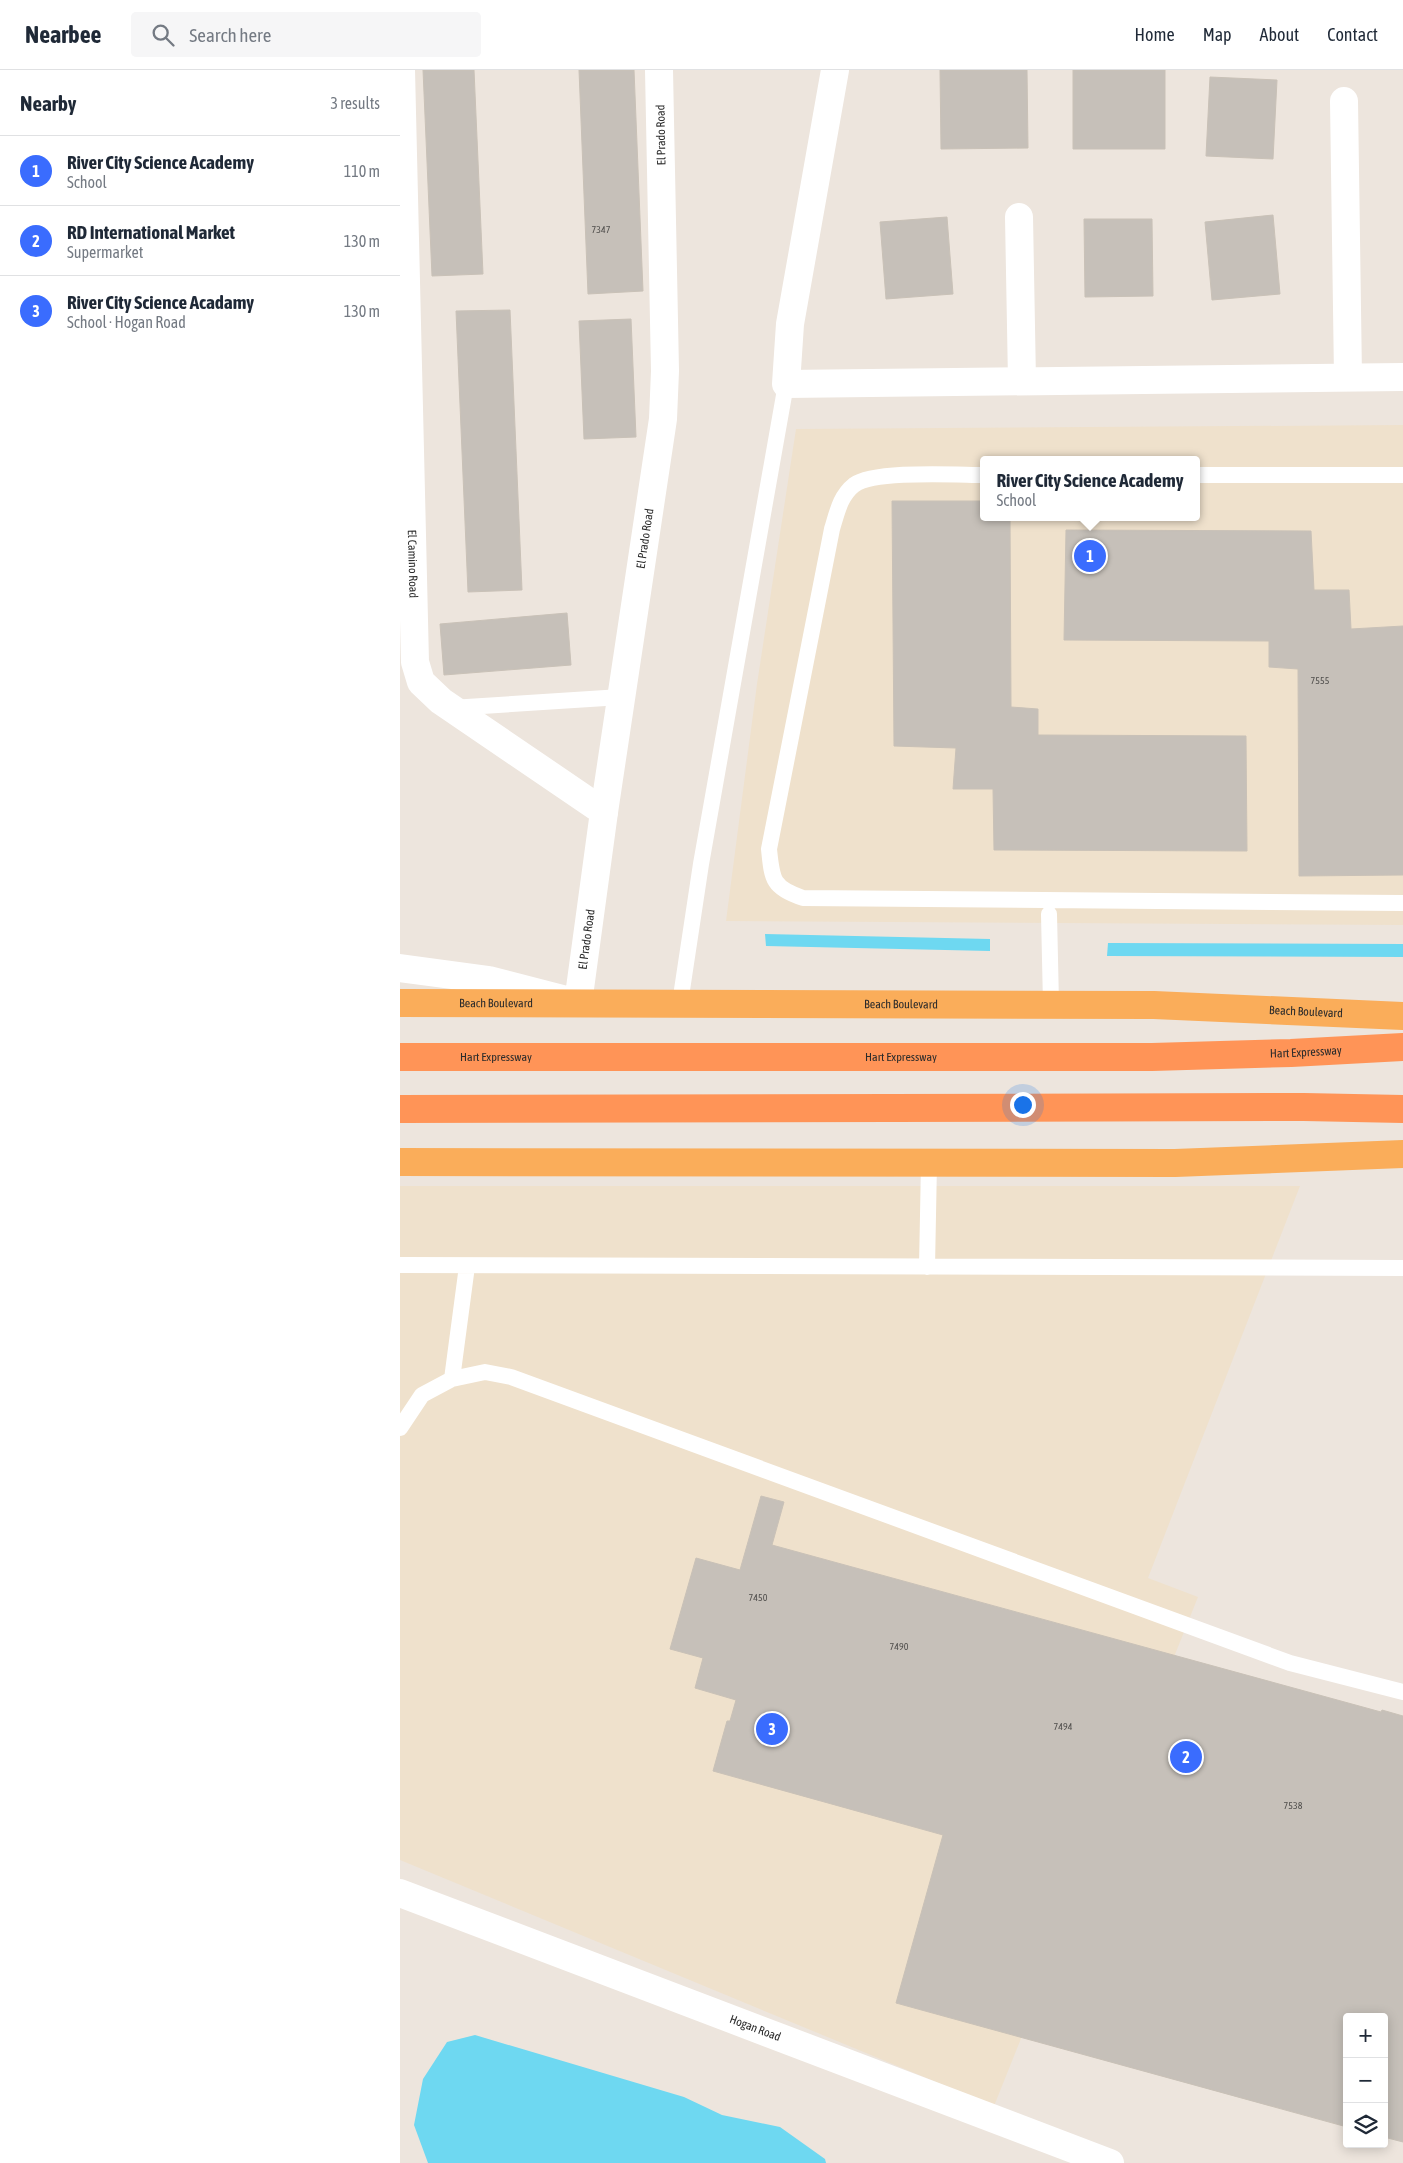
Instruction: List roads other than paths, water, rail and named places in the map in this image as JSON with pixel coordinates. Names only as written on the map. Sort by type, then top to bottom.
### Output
[{"type":"highway","name":"Beach Boulevard","points":[[400,1003],[1051,1004],[1233,1008],[1403,1016]]},
{"type":"highway","name":"Hart Expressway","points":[[400,1057],[1152,1056],[1291,1054],[1403,1047]]},
{"type":"highway","points":[[400,1109],[1304,1107],[1403,1109]]},
{"type":"highway","points":[[400,1162],[1236,1162],[1403,1154]]},
{"type":"street","name":"El Camino Road","points":[[402,70],[414,662],[421,682],[451,708],[604,812]]},
{"type":"street","name":"El Prado Road","points":[[578,1003],[604,812],[664,418],[665,371],[659,70]]},
{"type":"street","points":[[835,70],[790,324],[786,384],[1403,377]]},
{"type":"street","points":[[1344,101],[1348,377]]},
{"type":"street","points":[[1019,217],[1022,381]]},
{"type":"street","points":[[400,968],[489,980],[578,1003]]},
{"type":"street","name":"Hogan Road","points":[[400,1894],[1110,2163]]},
{"type":"lane","points":[[680,1003],[701,864],[786,384]]},
{"type":"lane","points":[[980,475],[892,476],[872,479],[854,485],[842,498],[832,529],[769,849],[772,876],[784,892],[803,898],[1049,908],[1403,903]]},
{"type":"lane","points":[[1200,475],[1403,475]]},
{"type":"lane","points":[[451,708],[621,697]]},
{"type":"lane","points":[[1049,908],[1051,1004]]},
{"type":"lane","points":[[926,1267],[929,1163]]},
{"type":"lane","points":[[400,1266],[1403,1268]]},
{"type":"lane","points":[[452,1378],[467,1266]]},
{"type":"lane","points":[[400,1428],[422,1395],[452,1378],[485,1372],[511,1377],[1290,1663],[1403,1692]]},
{"type":"water","points":[[765,934],[990,939],[990,951],[766,946]]},
{"type":"water","points":[[1108,943],[1403,944],[1403,957],[1107,956]]},
{"type":"water","points":[[475,2035],[684,2097],[722,2115],[780,2127],[825,2159],[826,2163],[428,2163],[414,2125],[423,2079],[447,2042]]},
{"type":"place","name":"River City Science Academy","points":[[1090,556]]},
{"type":"place","name":"River City Science Acadamy","points":[[772,1729]]},
{"type":"place","name":"RD International Market","points":[[1186,1757]]}]
